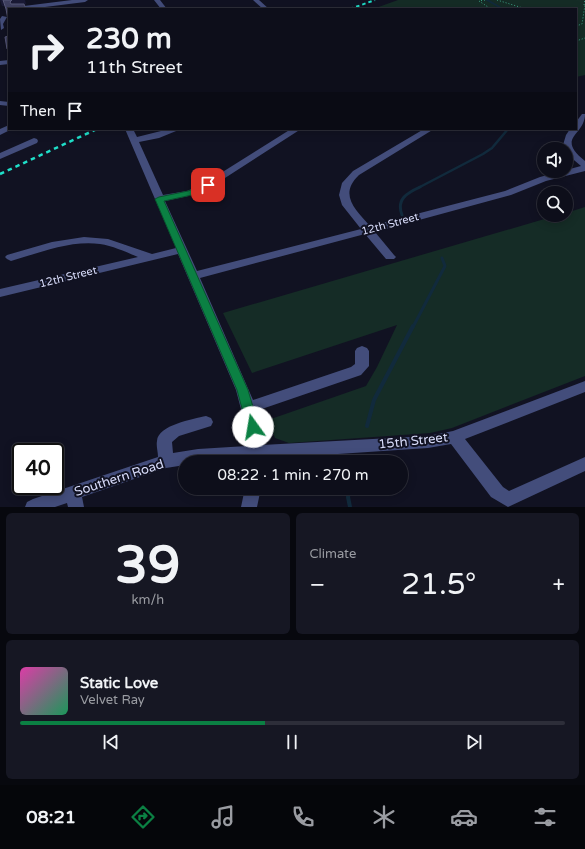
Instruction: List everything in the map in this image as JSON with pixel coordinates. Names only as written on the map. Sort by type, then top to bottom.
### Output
[{"type":"street","points":[[30,0],[30,8],[85,0]]},
{"type":"street","points":[[157,0],[163,8]]},
{"type":"street","points":[[256,0],[265,8]]},
{"type":"street","points":[[1,28],[0,24],[3,16]]},
{"type":"street","points":[[577,126],[585,116]]},
{"type":"street","points":[[129,130],[243,390],[255,438],[255,455]]},
{"type":"street","points":[[134,140],[156,136],[174,130]]},
{"type":"street","points":[[159,199],[190,193],[208,185],[295,130]]},
{"type":"street","points":[[390,257],[366,230],[347,205],[344,197],[345,188],[348,180],[356,173],[428,130]]},
{"type":"street","points":[[574,130],[566,144],[568,151],[585,166]]},
{"type":"street","points":[[0,156],[34,141]]},
{"type":"street","name":"12th Street","points":[[194,276],[508,193],[543,179],[585,166]]},
{"type":"street","points":[[11,257],[74,241],[93,240],[113,244],[150,257]]},
{"type":"street","name":"12th Street","points":[[0,293],[182,250]]},
{"type":"street","points":[[248,408],[356,371],[362,366],[362,351]]},
{"type":"street","name":"15th Street","points":[[287,455],[428,442],[454,437],[585,386]]},
{"type":"street","points":[[166,462],[164,440],[174,431],[206,422]]},
{"type":"street","points":[[454,437],[497,492],[508,498],[585,464]]},
{"type":"street","name":"Southern Road","points":[[32,507],[75,500],[166,462],[178,460]]},
{"type":"street","points":[[249,507],[252,495]]},
{"type":"path","points":[[484,0],[479,1],[490,8]]},
{"type":"path","points":[[497,0],[523,8]]},
{"type":"path","points":[[577,26],[582,24],[585,0]]},
{"type":"green space","points":[[398,0],[585,0],[585,75],[577,77],[577,8],[376,8]]},
{"type":"green space","points":[[585,207],[585,376],[452,428],[430,433],[289,443],[275,438],[268,420],[366,386],[397,325],[252,373],[223,313],[537,221],[573,222],[573,211]]},
{"type":"building","points":[[3,0],[12,0],[10,2],[11,4],[24,4],[26,8],[8,8],[8,20]]},
{"type":"building","points":[[8,36],[7,49],[5,37]]},
{"type":"waterway","points":[[487,0],[501,8]]},
{"type":"waterway","points":[[418,188],[483,154],[492,148],[507,130]]},
{"type":"waterway","points":[[402,215],[400,205],[404,197],[420,187]]},
{"type":"waterway","points":[[413,327],[445,266],[442,258]]},
{"type":"waterway","points":[[367,426],[374,400],[413,326]]},
{"type":"waterway","points":[[348,495],[350,507]]},
{"type":"railway","points":[[353,8],[375,0]]},
{"type":"railway","points":[[0,174],[95,130]]},
{"type":"route","points":[[208,185],[190,193],[159,199],[243,390],[253,427]]}]
